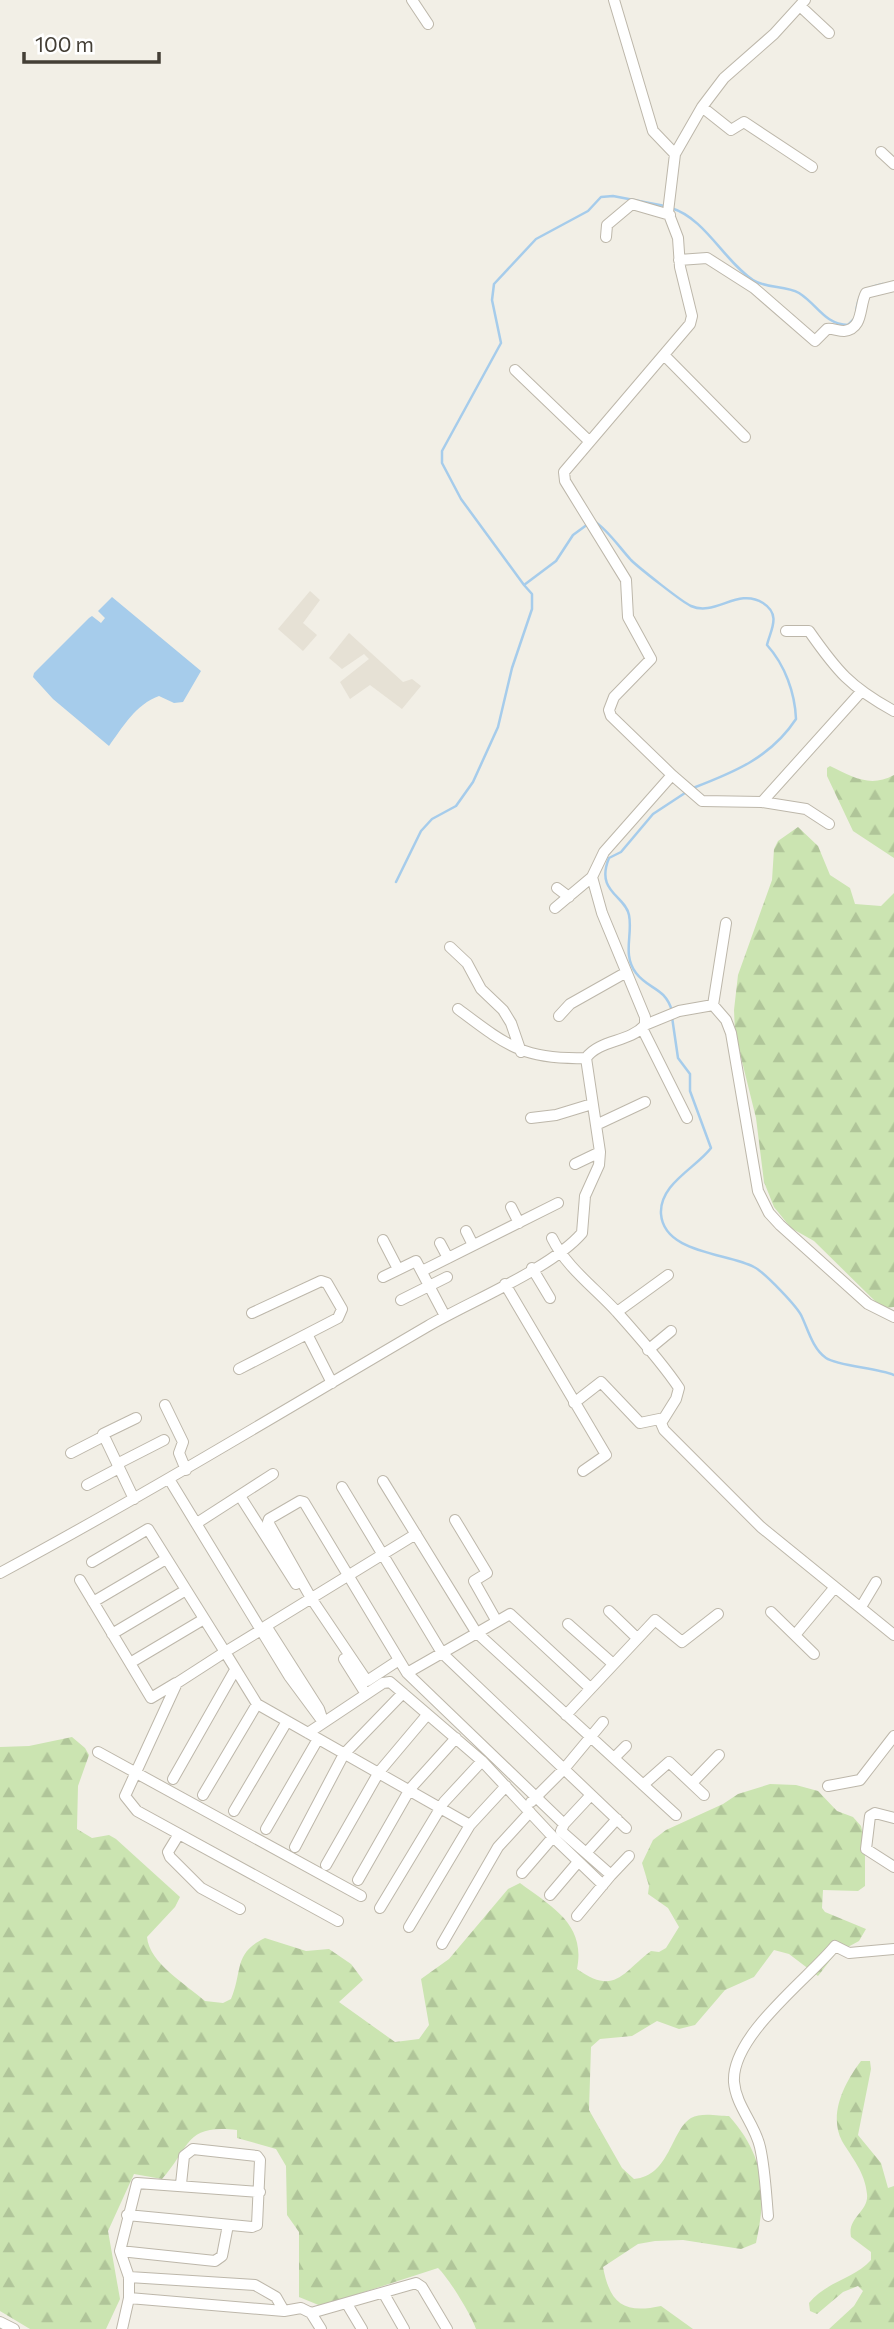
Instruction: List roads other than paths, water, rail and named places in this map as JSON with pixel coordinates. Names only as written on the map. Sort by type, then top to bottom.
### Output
[{"type":"street","points":[[412,0],[428,24]]},
{"type":"street","points":[[614,0],[653,131],[675,154]]},
{"type":"street","points":[[829,33],[803,3],[774,34],[724,78],[702,107],[675,154],[668,200],[692,316],[687,330],[569,464],[564,477],[593,530],[626,580],[628,617],[651,659],[614,697],[609,710],[611,716],[688,791],[713,803],[762,802],[806,809],[829,824]]},
{"type":"street","points":[[702,107],[731,130],[744,122],[812,167]]},
{"type":"street","points":[[881,152],[894,164]]},
{"type":"street","points":[[606,237],[607,225],[629,205],[669,213]]},
{"type":"street","points":[[679,260],[707,258],[754,288],[814,341],[827,329],[846,331],[854,327],[859,321],[866,293],[894,286]]},
{"type":"street","points":[[664,355],[745,437]]},
{"type":"street","points":[[515,370],[589,441]]},
{"type":"street","points":[[786,631],[809,631],[835,669],[860,693],[894,711]]},
{"type":"street","points":[[762,802],[860,693]]},
{"type":"street","points":[[555,908],[592,877],[604,852],[672,775]]},
{"type":"street","points":[[592,877],[625,973],[644,1010],[643,1027],[687,1118]]},
{"type":"street","points":[[557,888],[569,897]]},
{"type":"street","points":[[726,923],[713,1005],[726,1020],[731,1032],[758,1191],[769,1213],[868,1304],[894,1317]]},
{"type":"street","points":[[450,947],[467,962],[481,989],[507,1017],[521,1052]]},
{"type":"street","points":[[559,1016],[570,1004],[625,973]]},
{"type":"street","points":[[458,1009],[504,1044],[521,1052],[540,1057],[586,1058],[595,1049],[630,1037],[643,1027],[675,1013],[713,1005]]},
{"type":"street","points":[[0,1573],[186,1470],[444,1316],[560,1254],[582,1233],[585,1196],[600,1165],[586,1058]]},
{"type":"street","points":[[596,1125],[645,1102]]},
{"type":"street","points":[[531,1118],[564,1113],[592,1104]]},
{"type":"street","points":[[575,1164],[600,1152]]},
{"type":"street","points":[[422,1271],[558,1203]]},
{"type":"street","points":[[511,1207],[519,1223]]},
{"type":"street","points":[[466,1231],[474,1245]]},
{"type":"street","points":[[552,1238],[560,1254],[617,1312],[669,1371],[679,1388],[676,1399],[661,1423],[664,1430],[692,1461],[761,1527],[894,1635]]},
{"type":"street","points":[[383,1240],[398,1269]]},
{"type":"street","points":[[440,1243],[447,1258]]},
{"type":"street","points":[[383,1277],[416,1261],[444,1316]]},
{"type":"street","points":[[532,1268],[550,1298]]},
{"type":"street","points":[[617,1312],[668,1275]]},
{"type":"street","points":[[401,1300],[447,1277]]},
{"type":"street","points":[[239,1368],[338,1318],[342,1309],[327,1283],[321,1281],[252,1313]]},
{"type":"street","points":[[505,1284],[606,1455],[583,1471]]},
{"type":"street","points":[[648,1350],[671,1331]]},
{"type":"street","points":[[307,1334],[332,1383]]},
{"type":"street","points":[[574,1402],[601,1382],[640,1423],[664,1418]]},
{"type":"street","points":[[165,1405],[183,1442],[179,1453],[186,1470]]},
{"type":"street","points":[[71,1453],[136,1418]]},
{"type":"street","points":[[104,1436],[134,1499]]},
{"type":"street","points":[[87,1485],[164,1440]]},
{"type":"street","points":[[199,1522],[274,1474]]},
{"type":"street","points":[[172,1477],[292,1674],[319,1709],[323,1722]]},
{"type":"street","points":[[383,1481],[476,1632],[676,1815]]},
{"type":"street","points":[[342,1487],[442,1653],[626,1828]]},
{"type":"street","points":[[240,1496],[367,1681],[399,1660]]},
{"type":"street","points":[[366,1694],[309,1599],[268,1522],[300,1501],[304,1502],[350,1575],[407,1673],[564,1824]]},
{"type":"street","points":[[455,1520],[487,1573],[474,1581],[496,1620]]},
{"type":"street","points":[[92,1563],[148,1529],[257,1704],[286,1723],[410,1789],[470,1825]]},
{"type":"street","points":[[80,1580],[151,1698],[416,1534]]},
{"type":"street","points":[[93,1602],[166,1559]]},
{"type":"street","points":[[861,1608],[876,1582]]},
{"type":"street","points":[[795,1635],[835,1587]]},
{"type":"street","points":[[112,1634],[186,1590]]},
{"type":"street","points":[[609,1611],[637,1638]]},
{"type":"street","points":[[771,1612],[814,1654]]},
{"type":"street","points":[[407,1673],[510,1614],[590,1688]]},
{"type":"street","points":[[566,1715],[655,1620],[682,1642],[718,1614]]},
{"type":"street","points":[[130,1663],[204,1619]]},
{"type":"street","points":[[568,1624],[612,1663]]},
{"type":"street","points":[[173,1779],[235,1670]]},
{"type":"street","points":[[307,1732],[366,1694],[390,1682],[482,1761],[553,1837],[603,1885]]},
{"type":"street","points":[[177,1683],[125,1796],[127,1801],[136,1811],[338,1921]]},
{"type":"street","points":[[295,1847],[344,1754],[403,1693]]},
{"type":"street","points":[[203,1795],[257,1704]]},
{"type":"street","points":[[326,1866],[379,1772],[427,1715]]},
{"type":"street","points":[[442,1944],[498,1847],[536,1798],[603,1722]]},
{"type":"street","points":[[234,1811],[286,1723]]},
{"type":"street","points":[[828,1786],[860,1780],[894,1736]]},
{"type":"street","points":[[358,1880],[410,1789],[456,1738]]},
{"type":"street","points":[[266,1829],[318,1739]]},
{"type":"street","points":[[614,1758],[626,1746]]},
{"type":"street","points":[[98,1752],[361,1896]]},
{"type":"street","points":[[692,1783],[719,1755]]},
{"type":"street","points":[[380,1908],[441,1807],[482,1761]]},
{"type":"street","points":[[643,1785],[667,1762],[704,1795]]},
{"type":"street","points":[[409,1927],[470,1825],[506,1786]]},
{"type":"street","points":[[591,1795],[564,1824],[561,1831],[611,1875]]},
{"type":"street","points":[[894,1818],[875,1813],[870,1816],[866,1849],[894,1867]]},
{"type":"street","points":[[586,1853],[617,1819]]},
{"type":"street","points":[[178,1834],[168,1852],[170,1857],[201,1888],[240,1909]]},
{"type":"street","points":[[522,1873],[553,1837]]},
{"type":"street","points":[[577,1916],[629,1856]]},
{"type":"street","points":[[550,1895],[578,1862]]},
{"type":"street","points":[[768,2216],[760,2145],[736,2092],[736,2062],[777,2004],[814,1972],[835,1946],[849,1953],[894,1949]]},
{"type":"street","points":[[127,2215],[228,2225],[257,2225],[260,2160],[253,2154],[193,2149],[184,2156],[181,2184]]},
{"type":"street","points":[[122,2329],[129,2298],[129,2277],[120,2251],[137,2183],[181,2184],[260,2192]]},
{"type":"street","points":[[120,2251],[215,2261],[222,2256],[228,2225]]},
{"type":"street","points":[[129,2277],[255,2285],[276,2297],[284,2311]]},
{"type":"street","points":[[311,2313],[418,2283],[447,2329]]},
{"type":"street","points":[[384,2294],[404,2329]]},
{"type":"street","points":[[129,2298],[284,2311],[301,2308],[311,2313],[321,2329]]},
{"type":"street","points":[[347,2304],[362,2329]]},
{"type":"street","points":[[0,2322],[15,2329]]},
{"type":"water","points":[[112,597],[201,671],[183,702],[174,703],[159,696],[151,700],[130,717],[109,746],[53,699],[33,677],[89,618],[92,616],[101,623],[105,618],[98,611]]},
{"type":"waterway","points":[[588,524],[573,535],[556,561],[524,585],[461,499],[442,463],[442,451],[501,343],[492,300],[494,284],[536,239],[588,211],[601,197],[613,196],[665,206]]},
{"type":"waterway","points":[[671,208],[694,221],[753,280],[799,293],[827,318],[840,324],[848,325],[854,319]]},
{"type":"waterway","points":[[856,313],[863,292],[883,284]]},
{"type":"waterway","points":[[594,521],[635,564],[691,606],[709,608],[745,598],[763,603],[772,613],[773,623],[767,645],[788,680],[796,719],[775,744],[751,762],[693,788]]},
{"type":"waterway","points":[[396,882],[421,831],[432,819],[456,806],[473,782],[498,727],[512,668],[532,609],[532,594],[524,585]]},
{"type":"waterway","points":[[672,1011],[665,997],[641,979],[632,966],[629,952],[629,915],[608,886],[606,869],[609,858],[621,852],[653,814],[688,791]]},
{"type":"waterway","points":[[672,1017],[678,1058],[690,1074],[690,1091],[711,1148],[666,1194],[661,1214],[665,1227],[685,1245],[743,1262],[759,1270],[794,1306],[814,1344],[826,1358],[894,1375]]}]
